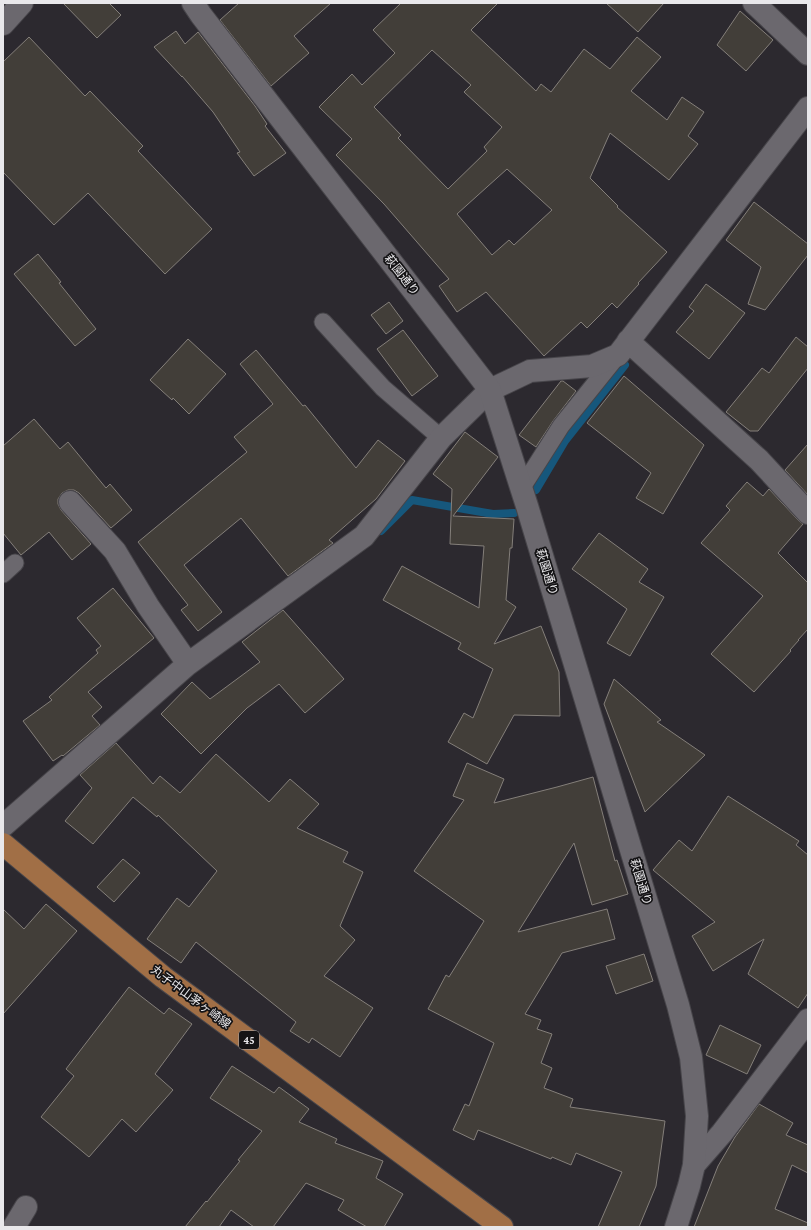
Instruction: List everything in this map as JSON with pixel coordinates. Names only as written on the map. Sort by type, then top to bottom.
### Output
[{"type":"main road","name":"丸子中山茅ヶ崎線","points":[[3,844],[163,977],[502,1227]]},
{"type":"street","points":[[3,24],[22,3]]},
{"type":"street","name":"萩園通り","points":[[194,3],[201,15],[490,390],[678,1005],[691,1057],[697,1116],[694,1165],[676,1227]]},
{"type":"street","points":[[754,3],[808,54]]},
{"type":"street","points":[[3,826],[188,664],[364,536],[441,438],[490,390],[530,371],[592,366],[623,348],[808,108]]},
{"type":"street","points":[[623,348],[759,460],[808,513]]},
{"type":"street","points":[[70,502],[115,551],[148,606],[188,664]]},
{"type":"street","points":[[694,1165],[722,1133],[808,1020]]},
{"type":"street","points":[[14,1227],[26,1207]]},
{"type":"lane","points":[[323,322],[383,388],[441,438]]},
{"type":"lane","points":[[521,489],[561,426],[623,348]]},
{"type":"building","points":[[63,3],[109,3],[121,15],[97,38]]},
{"type":"building","points":[[239,3],[331,3],[294,36],[309,53],[271,86],[220,20]]},
{"type":"building","points":[[401,3],[498,3],[471,30],[536,91],[541,84],[551,92],[584,49],[610,69],[637,37],[661,57],[631,91],[667,120],[682,97],[704,112],[688,136],[698,144],[669,180],[610,133],[590,178],[618,206],[617,207],[667,252],[617,308],[612,303],[587,328],[581,322],[544,356],[486,292],[457,312],[439,286],[449,279],[384,204],[336,155],[352,139],[319,107],[352,74],[362,85],[395,53],[373,30]],"holes":[[[432,50],[471,85],[464,92],[502,127],[484,147],[487,151],[448,189],[398,138],[401,135],[374,107]],[[507,169],[552,210],[514,245],[509,240],[492,255],[457,214]]]},
{"type":"building","points":[[606,3],[664,3],[638,32]]},
{"type":"building","points":[[740,11],[773,40],[746,71],[717,45]]},
{"type":"building","points":[[176,31],[185,44],[198,32],[255,106],[267,124],[265,126],[286,153],[254,176],[237,153],[240,152],[213,112],[182,76],[154,47]]},
{"type":"building","points":[[29,37],[85,96],[90,91],[143,146],[138,151],[212,229],[165,274],[88,193],[54,225],[3,172],[3,62]]},
{"type":"building","points":[[754,202],[808,244],[808,255],[765,310],[748,304],[761,267],[726,240]]},
{"type":"building","points":[[38,254],[96,329],[75,346],[14,274]]},
{"type":"building","points":[[706,284],[745,313],[709,359],[676,332],[694,311],[689,307]]},
{"type":"building","points":[[389,302],[403,321],[386,334],[371,315]]},
{"type":"building","points":[[403,330],[438,376],[412,396],[377,349]]},
{"type":"building","points":[[796,337],[808,347],[808,368],[758,431],[750,431],[726,412],[762,368],[769,373]]},
{"type":"building","points":[[188,339],[226,374],[189,414],[173,398],[172,400],[150,380]]},
{"type":"building","points":[[256,350],[303,406],[305,405],[356,468],[378,440],[405,461],[376,499],[329,540],[333,543],[288,576],[241,518],[184,565],[222,612],[198,631],[181,610],[188,605],[138,542],[247,452],[234,437],[273,404],[240,364]]},
{"type":"building","points":[[624,376],[704,445],[663,514],[636,498],[651,473],[587,423]]},
{"type":"building","points":[[561,381],[576,391],[553,421],[536,447],[519,435]]},
{"type":"building","points":[[34,419],[60,449],[68,442],[106,488],[110,484],[132,510],[111,528],[79,493],[74,490],[68,490],[62,493],[58,499],[58,504],[61,510],[91,544],[72,560],[49,532],[21,555],[3,533],[3,446]]},
{"type":"building","points":[[465,432],[498,457],[453,516],[514,519],[506,600],[516,607],[494,644],[541,626],[559,672],[560,716],[514,715],[487,764],[448,742],[464,713],[473,718],[493,669],[458,649],[461,643],[383,600],[402,566],[479,608],[484,546],[450,544],[452,489],[433,474]]},
{"type":"building","points":[[808,444],[808,495],[785,470]]},
{"type":"building","points":[[747,482],[763,496],[769,489],[803,524],[778,553],[808,583],[808,629],[790,650],[791,651],[754,692],[711,654],[763,596],[701,543],[730,510],[726,506]]},
{"type":"building","points":[[599,533],[648,569],[639,582],[664,597],[630,656],[607,643],[627,609],[572,569]]},
{"type":"building","points":[[113,588],[154,638],[88,692],[102,707],[92,716],[100,725],[63,756],[62,755],[53,761],[23,721],[52,700],[49,697],[98,653],[96,650],[101,646],[77,618]]},
{"type":"building","points":[[283,610],[344,679],[305,713],[279,684],[247,708],[201,754],[161,714],[192,682],[210,699],[260,662],[242,642]]},
{"type":"building","points":[[614,679],[661,720],[657,722],[705,755],[645,812],[604,704]]},
{"type":"building","points":[[116,743],[153,784],[160,776],[180,793],[216,754],[269,802],[290,779],[319,804],[297,828],[348,852],[343,862],[363,872],[340,926],[355,940],[324,976],[373,1008],[340,1057],[312,1038],[309,1043],[290,1031],[296,1022],[196,942],[181,963],[147,939],[177,898],[189,907],[217,871],[158,815],[157,817],[133,797],[93,844],[65,821],[92,788],[80,775]]},
{"type":"building","points":[[467,763],[504,779],[494,803],[593,777],[615,861],[617,860],[628,894],[592,905],[574,843],[518,932],[607,909],[615,939],[562,953],[525,1014],[541,1020],[537,1029],[552,1034],[541,1063],[552,1068],[544,1088],[573,1099],[570,1107],[665,1121],[656,1186],[639,1227],[598,1227],[622,1172],[576,1153],[571,1165],[552,1157],[551,1159],[478,1130],[474,1140],[453,1130],[465,1104],[469,1106],[494,1043],[428,1009],[446,975],[449,977],[484,921],[414,871],[464,800],[453,796]]},
{"type":"building","points":[[728,796],[799,841],[796,845],[808,855],[808,993],[798,1008],[748,974],[764,939],[713,971],[692,936],[715,922],[653,870],[679,840],[692,851]]},
{"type":"building","points":[[123,859],[140,873],[114,902],[97,887]]},
{"type":"building","points":[[46,904],[77,931],[3,1014],[3,909],[24,929]]},
{"type":"building","points":[[644,954],[653,981],[616,994],[606,966]]},
{"type":"building","points":[[129,987],[164,1014],[169,1008],[192,1024],[155,1074],[173,1090],[136,1132],[122,1119],[89,1157],[41,1117],[74,1076],[66,1069]]},
{"type":"building","points":[[720,1025],[761,1045],[747,1074],[706,1055]]},
{"type":"building","points":[[232,1066],[274,1093],[279,1087],[309,1109],[299,1122],[337,1139],[335,1143],[383,1161],[376,1178],[403,1194],[384,1227],[367,1227],[338,1210],[344,1200],[306,1183],[273,1227],[254,1227],[231,1210],[219,1227],[185,1227],[240,1161],[238,1160],[262,1131],[210,1098]]},
{"type":"building","points":[[759,1104],[793,1123],[786,1135],[808,1145],[808,1173],[792,1165],[775,1209],[808,1223],[808,1227],[694,1227],[718,1166],[735,1137]]},
{"type":"waterway","points":[[536,490],[565,441],[625,365]]},
{"type":"waterway","points":[[381,531],[412,500],[493,514],[514,513]]}]
